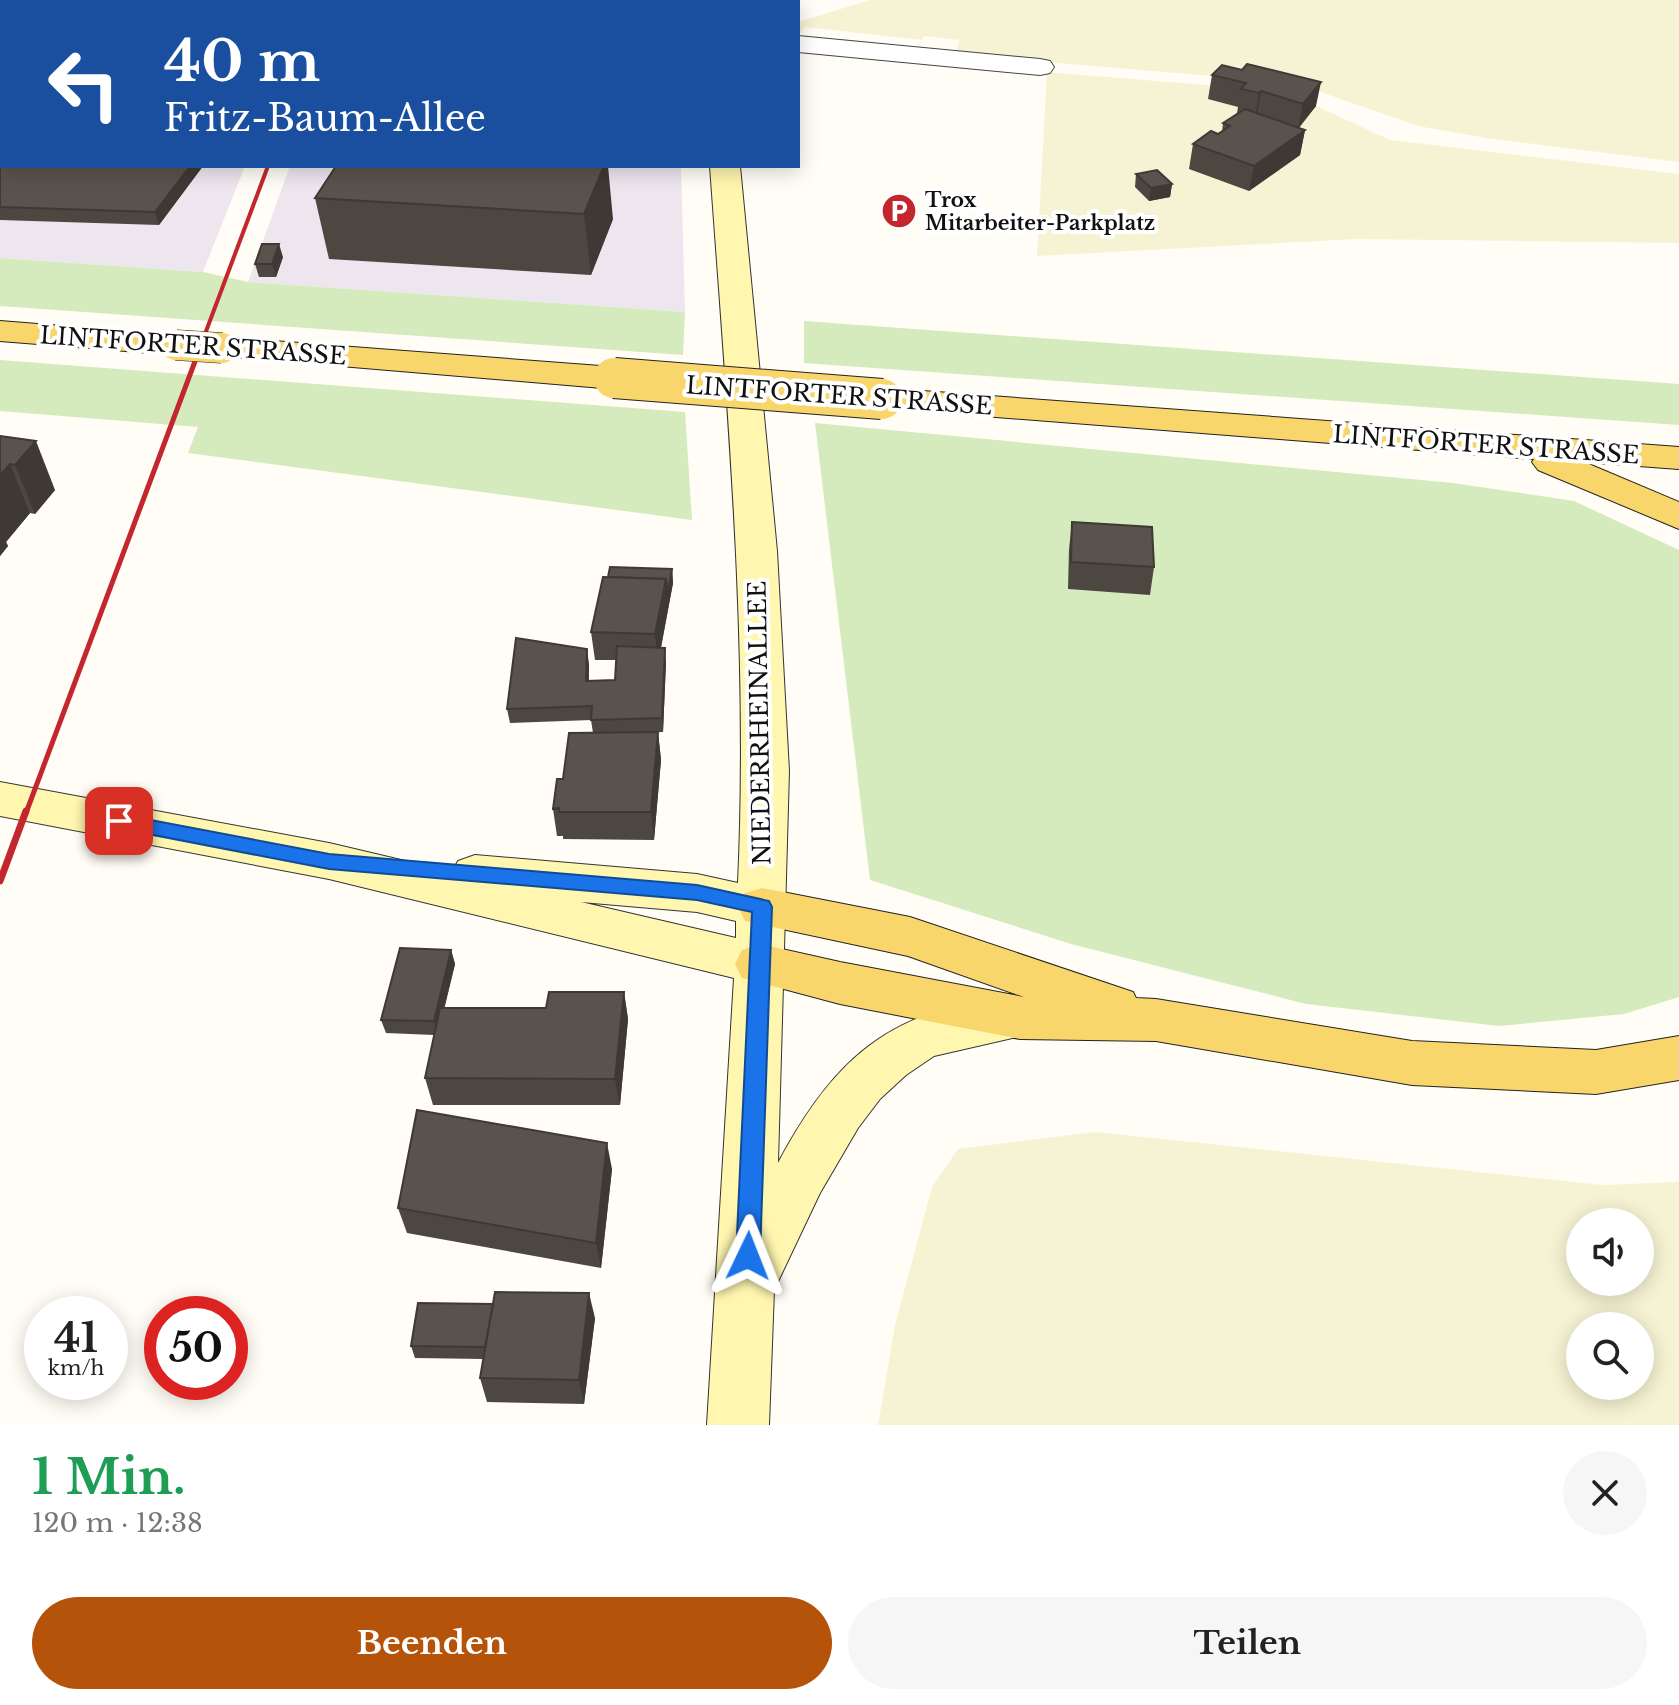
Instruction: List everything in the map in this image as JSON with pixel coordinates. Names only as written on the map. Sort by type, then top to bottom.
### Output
[{"type":"main road","name":"NIEDERRHEINALLEE","points":[[725,168],[757,551],[766,771],[738,1425]]},
{"type":"main road","name":"LINTFORTER STRASSE","points":[[0,331],[1512,448],[1679,458]]},
{"type":"main road","points":[[1512,448],[1581,473],[1679,517]]},
{"type":"main road","points":[[0,799],[329,861],[840,983],[1020,1018]]},
{"type":"main road","points":[[329,861],[697,893],[910,937],[1156,1020]]},
{"type":"main road","points":[[746,1284],[837,1111],[880,1064],[916,1041],[957,1026],[1020,1018],[1156,1020],[1412,1063],[1596,1072],[1679,1058]]},
{"type":"street","points":[[800,44],[1040,67]]},
{"type":"shaded area","points":[[870,0],[1679,0],[1679,162],[1486,138],[1418,126],[1295,83],[962,55],[956,51],[960,40],[924,36],[922,40],[805,27],[800,34],[800,21]]},
{"type":"shaded area","points":[[1047,72],[1242,88],[1314,105],[1390,140],[1679,174],[1679,243],[1356,239],[1037,256]]},
{"type":"shaded area","points":[[0,168],[244,168],[203,272],[0,258]]},
{"type":"shaded area","points":[[289,168],[681,168],[685,312],[248,282]]},
{"type":"shaded area","points":[[1096,1132],[1602,1185],[1679,1182],[1679,1425],[878,1425],[895,1325],[932,1187],[958,1149]]},
{"type":"green space","points":[[0,258],[203,272],[248,282],[685,312],[683,355],[0,306]]},
{"type":"green space","points":[[804,321],[1679,384],[1679,425],[804,363]]},
{"type":"green space","points":[[0,360],[685,412],[692,520],[188,453],[198,427],[0,411]]},
{"type":"green space","points":[[815,423],[1453,483],[1574,501],[1679,550],[1679,997],[1624,1014],[1499,1026],[1306,1004],[1071,944],[870,880]]},
{"type":"building","points":[[1247,64],[1321,82],[1303,104],[1261,91],[1241,89],[1246,83],[1212,75],[1222,65],[1242,70]]},
{"type":"building","points":[[1245,109],[1305,130],[1254,166],[1193,144],[1211,131],[1218,134],[1230,126],[1223,123]]},
{"type":"building","points":[[0,168],[188,168],[155,212],[0,207]]},
{"type":"building","points":[[335,168],[603,168],[584,214],[315,198]]},
{"type":"building","points":[[1157,170],[1172,184],[1151,188],[1136,174]]},
{"type":"building","points":[[262,244],[279,244],[272,264],[255,264]]},
{"type":"building","points":[[0,436],[36,441],[15,465],[10,464],[0,475]]},
{"type":"building","points":[[1072,522],[1152,527],[1154,567],[1071,562]]},
{"type":"building","points":[[610,567],[672,569],[668,593],[666,579],[608,577]]},
{"type":"building","points":[[603,577],[666,579],[655,634],[591,632]]},
{"type":"building","points":[[516,638],[587,649],[586,681],[615,680],[617,646],[665,648],[662,718],[591,720],[592,706],[507,709]]},
{"type":"building","points":[[658,732],[651,812],[559,812],[559,808],[553,809],[557,779],[563,779],[569,733]]},
{"type":"building","points":[[400,948],[451,950],[434,1021],[381,1020]]},
{"type":"building","points":[[549,992],[624,992],[615,1079],[425,1078],[440,1008],[546,1008]]},
{"type":"building","points":[[417,1110],[607,1143],[596,1243],[398,1208]]},
{"type":"building","points":[[495,1292],[589,1293],[579,1380],[480,1378]]},
{"type":"building","points":[[418,1303],[493,1304],[485,1347],[411,1346]]},
{"type":"railway","points":[[199,350],[267,168]]},
{"type":"railway","points":[[26,813],[200,348]]},
{"type":"railway","points":[[0,881],[26,811]]},
{"type":"place","name":"Trox Mitarbeiter-Parkplatz","points":[[899,211]]},
{"type":"route","points":[[119,821],[329,861],[697,893],[762,907],[748,1256]]}]
